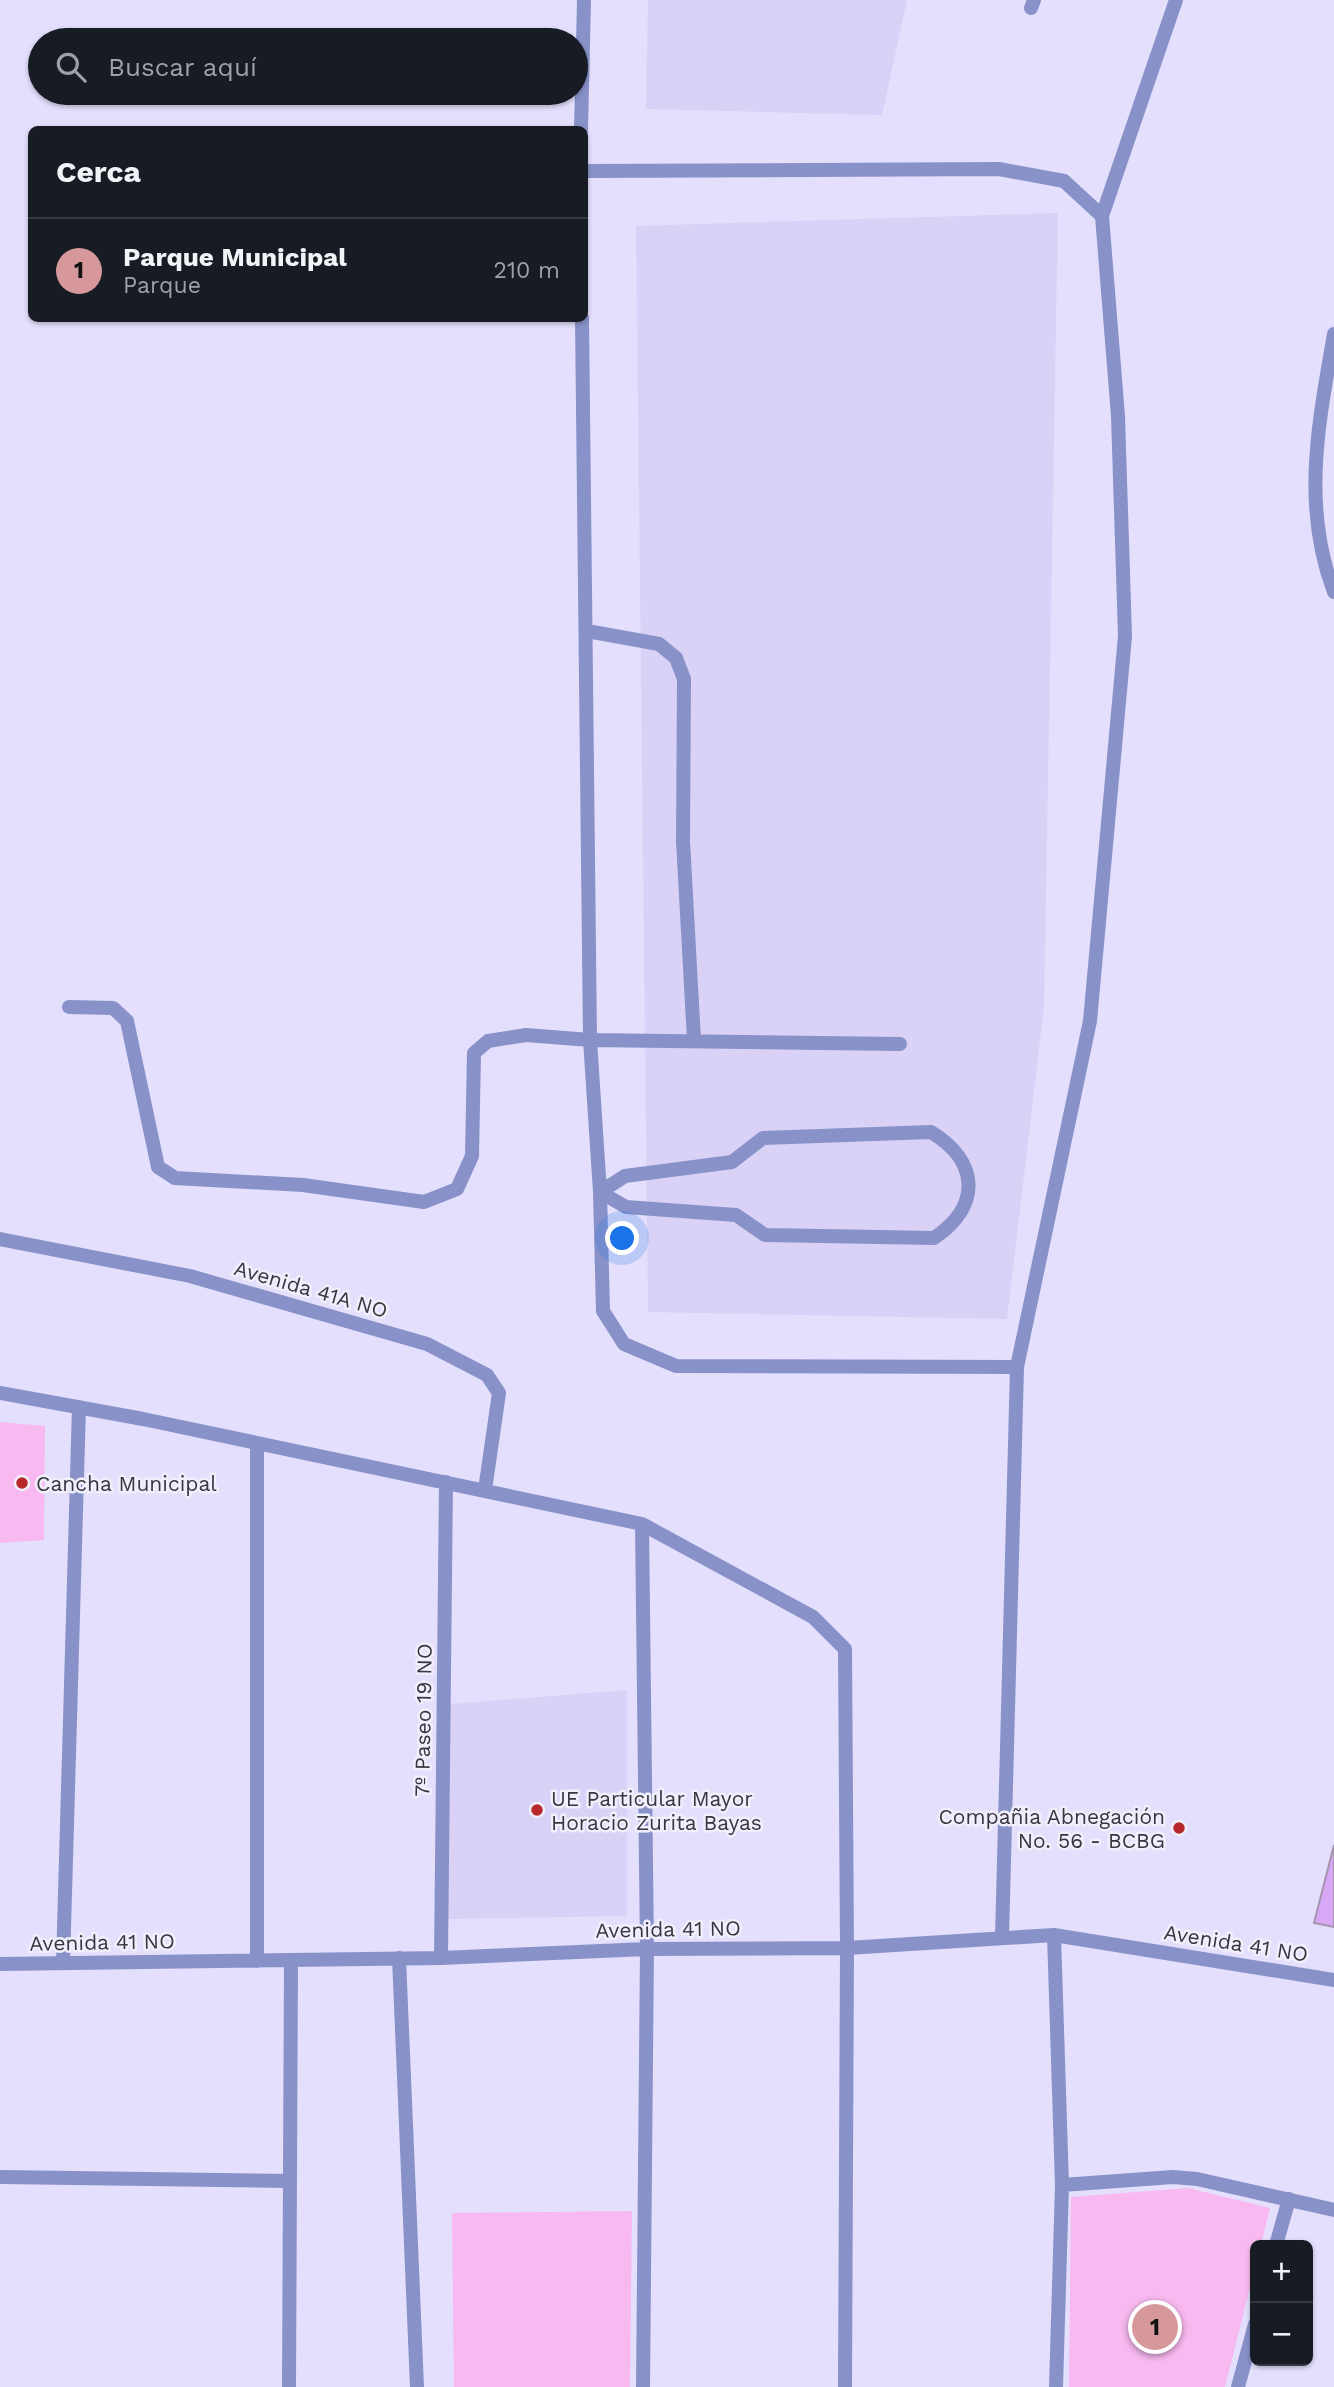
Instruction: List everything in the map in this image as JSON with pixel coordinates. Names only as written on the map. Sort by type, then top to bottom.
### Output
[{"type":"street","points":[[583,28],[584,0]]},
{"type":"street","points":[[1002,1937],[1017,1367],[1090,1021],[1125,636],[1118,416],[1102,216],[1176,0]]},
{"type":"street","points":[[581,126],[582,105]]},
{"type":"street","points":[[588,171],[999,169],[1064,181],[1102,216]]},
{"type":"street","points":[[582,322],[590,1040],[600,1192],[603,1311],[624,1344],[676,1366],[1017,1367]]},
{"type":"street","points":[[1334,334],[1314,451],[1319,535],[1334,592]]},
{"type":"street","points":[[587,631],[659,644],[676,658],[684,679],[683,841],[694,1040]]},
{"type":"street","points":[[69,1007],[113,1008],[127,1021],[158,1167],[175,1178],[303,1185],[424,1202],[457,1189],[472,1156],[474,1053],[488,1041],[526,1035],[590,1040],[900,1044]]},
{"type":"street","points":[[930,1132],[950,1144],[964,1161],[969,1184],[965,1207],[953,1226],[933,1238],[765,1235],[736,1215],[626,1207],[600,1192],[625,1176],[732,1162],[763,1138],[930,1132]]},
{"type":"street","name":"Avenida 41A NO","points":[[0,1239],[190,1276],[427,1344],[487,1376],[499,1393],[485,1490]]},
{"type":"street","points":[[0,1393],[257,1443],[642,1524],[813,1617],[845,1649],[848,1948],[845,2387]]},
{"type":"street","points":[[63,1963],[79,1407]]},
{"type":"street","points":[[257,1443],[257,1961]]},
{"type":"street","name":"7º Paseo 19 NO","points":[[441,1958],[446,1482]]},
{"type":"street","points":[[642,1524],[647,1949],[643,2387]]},
{"type":"street","points":[[1054,1935],[1062,2185],[1056,2387]]},
{"type":"street","name":"Avenida 41 NO","points":[[0,1964],[441,1958],[647,1949],[848,1948],[1054,1935],[1334,1980]]},
{"type":"street","points":[[399,1958],[417,2387]]},
{"type":"street","points":[[289,2387],[291,1960]]},
{"type":"street","points":[[0,2177],[289,2181]]},
{"type":"street","points":[[1062,2185],[1173,2177],[1197,2179],[1334,2210]]},
{"type":"street","points":[[1277,2240],[1289,2199]]},
{"type":"street","points":[[1238,2387],[1250,2343]]},
{"type":"shaded area","points":[[648,0],[907,0],[882,115],[646,109]]},
{"type":"shaded area","points":[[1058,213],[1044,1007],[1007,1319],[648,1312],[636,226]]},
{"type":"shaded area","name":"Cancha Municipal","points":[[0,1422],[45,1426],[44,1540],[0,1543]]},
{"type":"shaded area","name":"UE Particular Mayor Horacio Zurita Bayas","points":[[627,1690],[627,1916],[446,1919],[450,1704]]},
{"type":"shaded area","points":[[1188,2188],[1270,2208],[1262,2240],[1250,2240],[1250,2288],[1225,2387],[1069,2387],[1071,2197]]},
{"type":"shaded area","points":[[632,2211],[630,2387],[454,2387],[452,2213]]},
{"type":"building","points":[[1334,1845],[1334,1927],[1314,1923]]},
{"type":"place","name":"Cancha Municipal","points":[[22,1483]]},
{"type":"place","name":"UE Particular Mayor Horacio Zurita Bayas","points":[[537,1810]]},
{"type":"place","name":"Compañia Abnegación No. 56 - BCBG","points":[[1179,1828]]},
{"type":"place","name":"Parque Municipal","points":[[1155,2327]]}]
